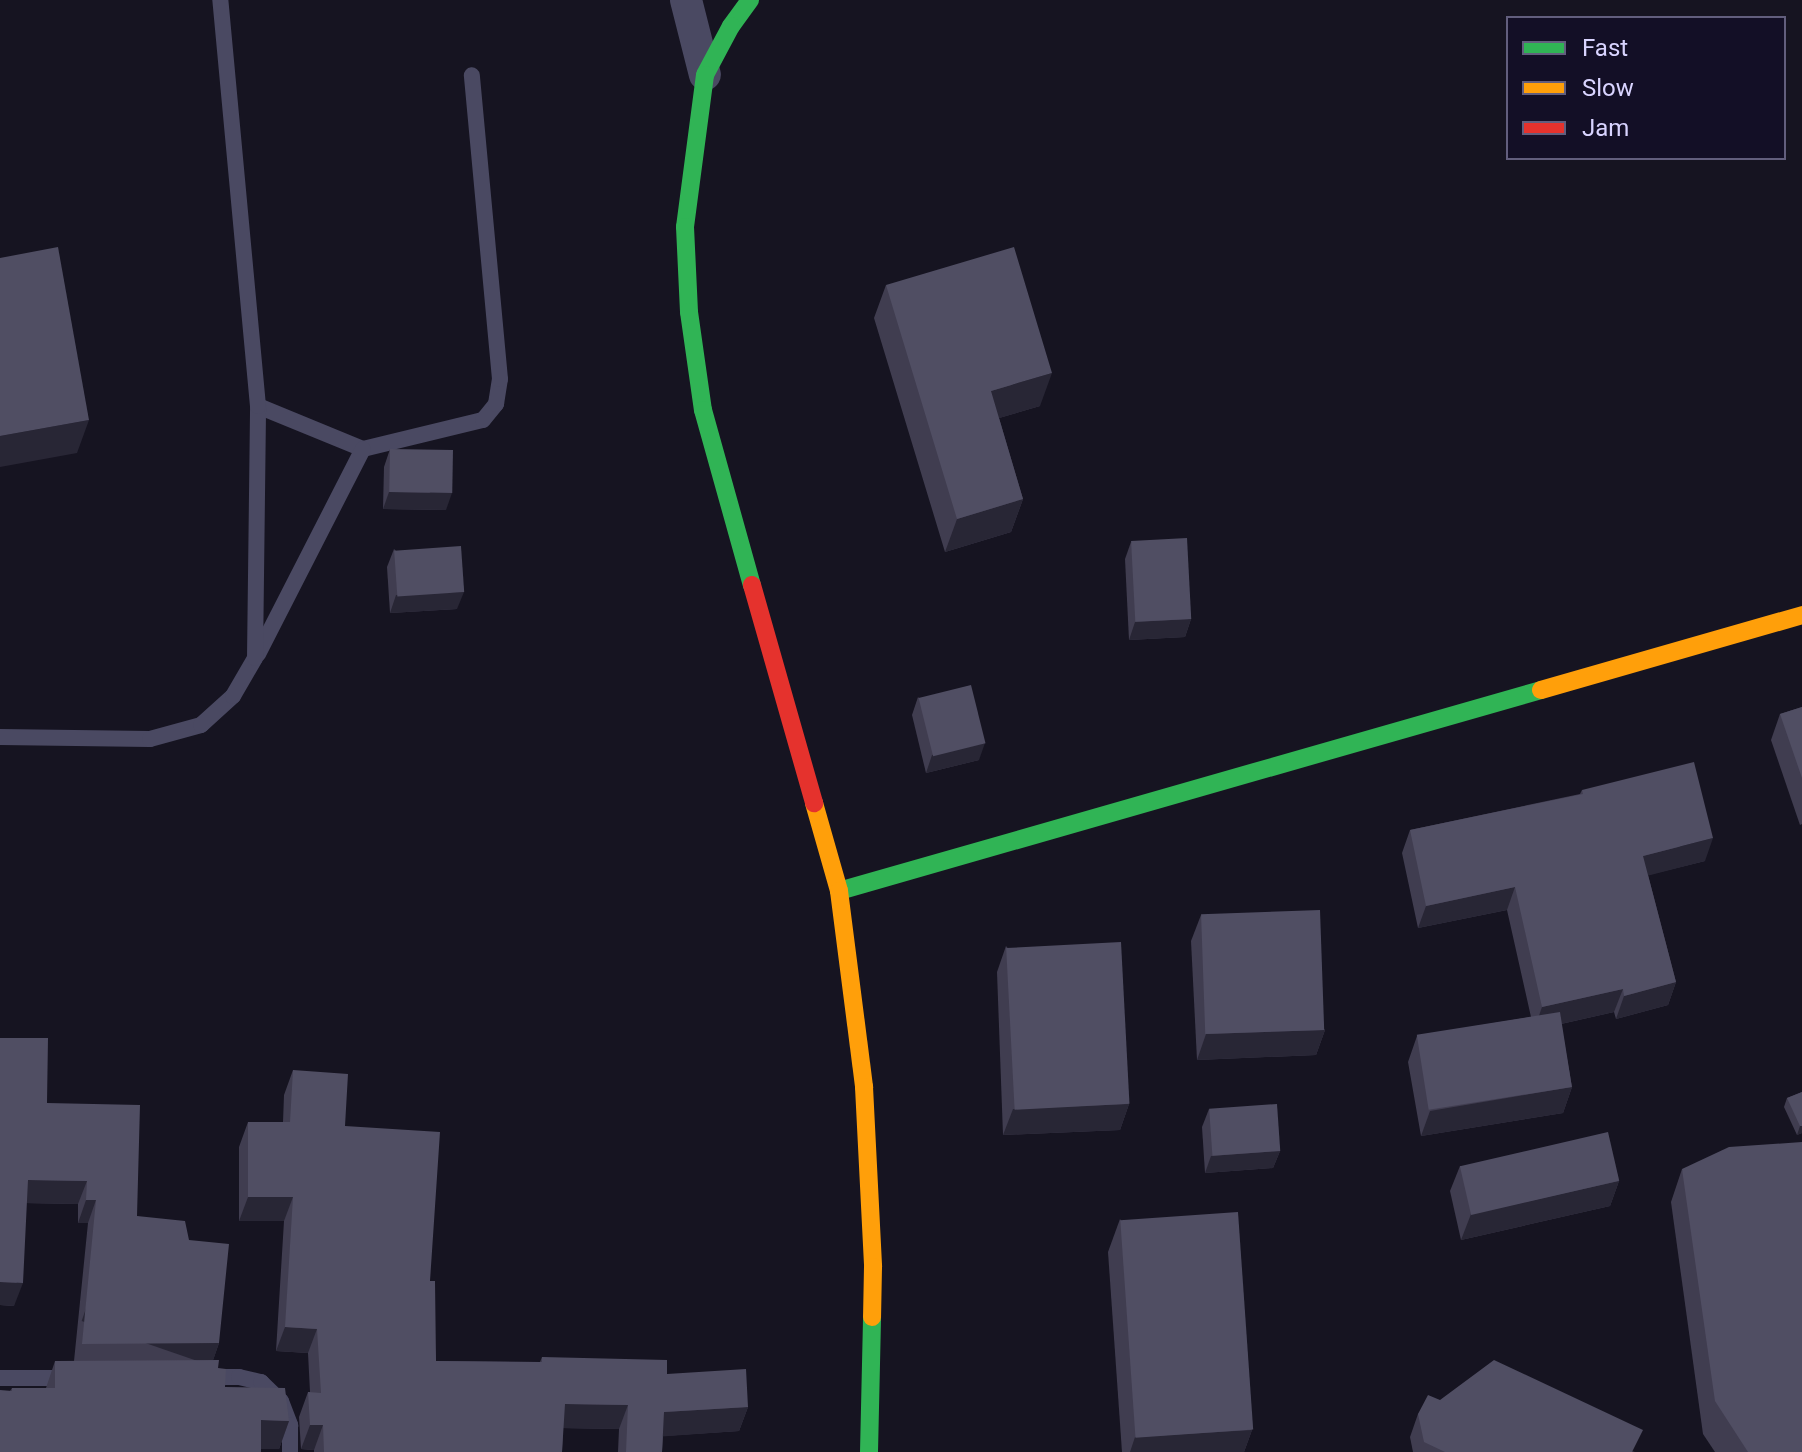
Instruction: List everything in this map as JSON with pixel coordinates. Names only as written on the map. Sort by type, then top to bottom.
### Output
[{"type":"street","points":[[686,0],[705,75]]},
{"type":"street","points":[[750,0],[734,13],[705,75],[685,227],[689,312],[703,410],[839,891],[864,1087],[873,1267],[869,1452]]},
{"type":"street","points":[[839,891],[1802,615]]},
{"type":"lane","points":[[220,0],[258,406],[255,658]]},
{"type":"lane","points":[[258,406],[363,449],[483,420],[496,404],[500,379],[472,75]]},
{"type":"lane","points":[[0,737],[150,739],[201,725],[233,696],[363,449]]},
{"type":"lane","points":[[191,1377],[239,1377],[261,1382],[281,1401],[290,1425],[290,1452]]},
{"type":"lane","points":[[0,1378],[80,1378]]},
{"type":"building","points":[[58,247],[89,420],[0,436],[0,258]]},
{"type":"building","points":[[1014,247],[1052,373],[991,391],[1023,499],[957,519],[886,285]]},
{"type":"building","points":[[390,449],[453,450],[452,493],[389,492]]},
{"type":"building","points":[[1187,538],[1191,619],[1135,622],[1131,541]]},
{"type":"building","points":[[461,546],[464,592],[397,597],[394,551]]},
{"type":"building","points":[[971,685],[986,743],[933,756],[919,698]]},
{"type":"building","points":[[1802,707],[1802,778],[1780,714]]},
{"type":"building","points":[[1694,762],[1713,838],[1643,856],[1676,982],[1624,996],[1623,989],[1542,1007],[1515,887],[1426,906],[1410,830],[1583,794],[1582,790]]},
{"type":"building","points":[[1320,910],[1324,1030],[1205,1034],[1201,914]]},
{"type":"building","points":[[1121,942],[1129,1104],[1015,1110],[1006,948]]},
{"type":"building","points":[[1560,1012],[1572,1087],[1429,1110],[1417,1035]]},
{"type":"building","points":[[0,1038],[48,1038],[47,1103],[140,1105],[137,1216],[185,1221],[189,1240],[229,1244],[219,1343],[82,1344],[96,1200],[86,1200],[87,1181],[28,1180],[23,1283],[0,1282]]},
{"type":"building","points":[[293,1070],[348,1074],[345,1126],[440,1132],[430,1281],[435,1281],[436,1361],[542,1362],[542,1357],[667,1360],[667,1374],[746,1369],[748,1407],[664,1412],[662,1452],[626,1452],[628,1405],[565,1404],[562,1452],[324,1452],[323,1425],[310,1425],[308,1392],[321,1393],[317,1329],[285,1327],[293,1197],[248,1197],[248,1122],[290,1122]]},
{"type":"building","points":[[1802,1092],[1802,1126],[1800,1126],[1787,1098]]},
{"type":"building","points":[[1277,1104],[1280,1151],[1212,1156],[1209,1109]]},
{"type":"building","points":[[1608,1132],[1619,1181],[1471,1215],[1460,1166]]},
{"type":"building","points":[[1802,1142],[1802,1452],[1748,1452],[1715,1401],[1682,1169],[1729,1147]]},
{"type":"building","points":[[1238,1212],[1253,1429],[1135,1438],[1120,1220]]},
{"type":"building","points":[[219,1360],[218,1368],[226,1369],[225,1387],[285,1388],[289,1421],[261,1420],[261,1452],[0,1452],[0,1390],[55,1388],[55,1361]]},
{"type":"building","points":[[1494,1360],[1643,1430],[1632,1452],[1445,1452],[1424,1442],[1418,1414],[1428,1395],[1440,1400]]},
{"type":"traffic: fast","points":[[750,0],[731,26],[705,75],[685,227],[689,312],[703,410],[752,585]]},
{"type":"traffic: fast","points":[[839,891],[1541,690]]},
{"type":"traffic: fast","points":[[869,1452],[872,1317]]},
{"type":"traffic: slow","points":[[1541,690],[1802,615]]},
{"type":"traffic: slow","points":[[814,803],[839,891],[864,1087],[873,1267],[872,1317]]},
{"type":"traffic: jam","points":[[752,585],[814,803]]}]
